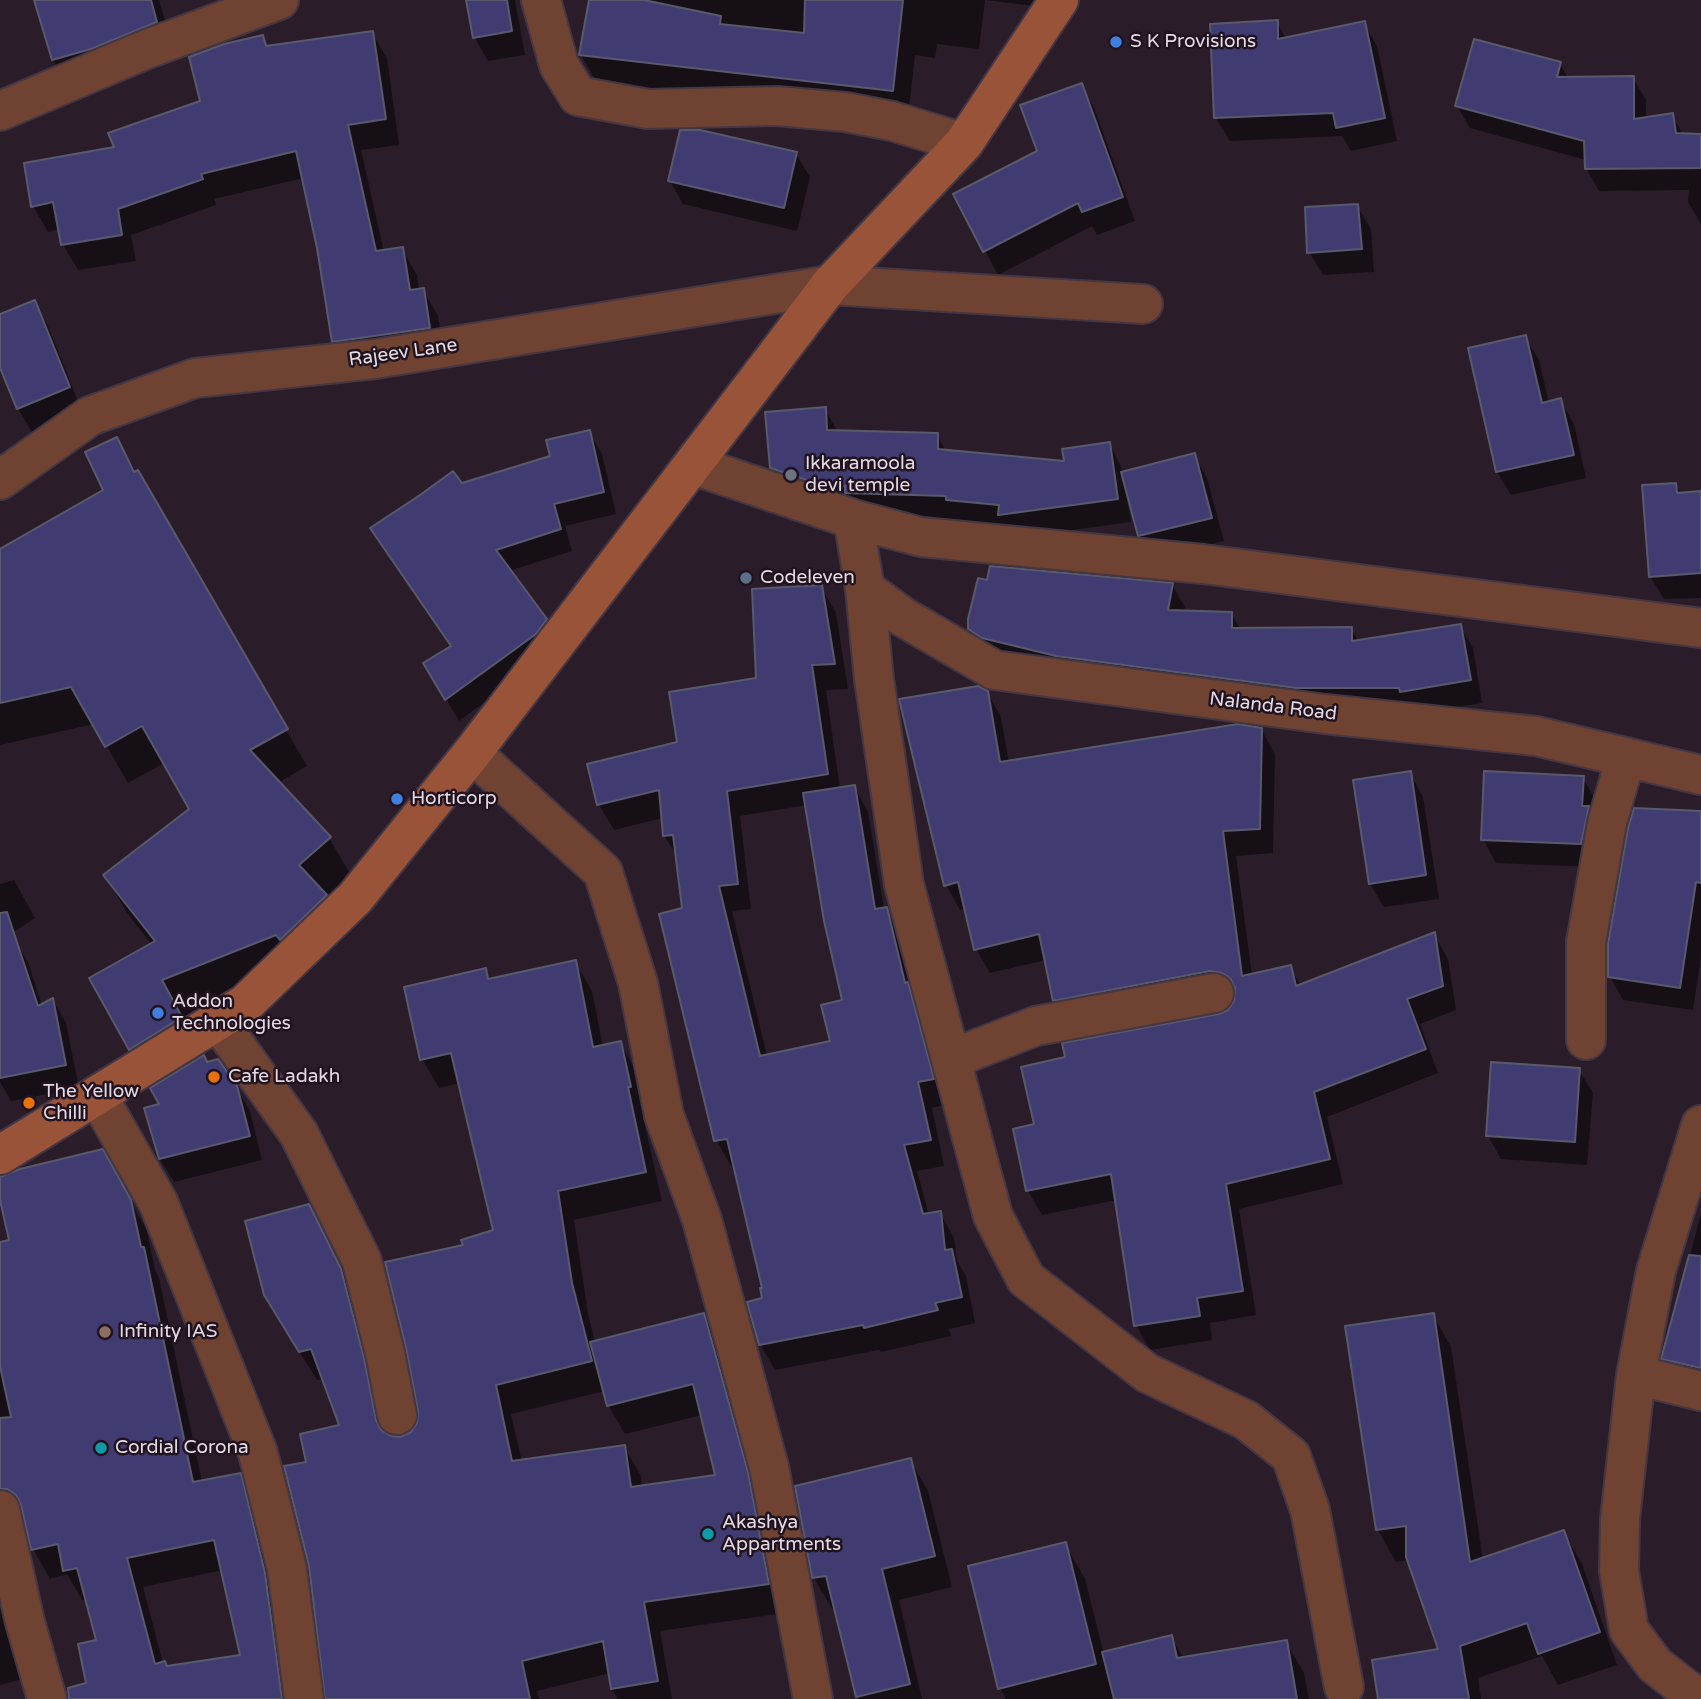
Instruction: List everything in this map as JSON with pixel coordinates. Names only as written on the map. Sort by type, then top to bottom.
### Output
[{"type":"street","points":[[0,111],[147,50],[279,0]]},
{"type":"street","points":[[541,0],[559,65],[578,96],[648,109],[777,106],[845,112],[892,121],[964,143]]},
{"type":"street","points":[[0,1155],[245,1004],[355,898],[472,753],[830,285],[964,143],[1059,0]]},
{"type":"street","name":"Rajeev Lane","points":[[0,480],[90,416],[195,379],[375,359],[830,285],[1143,304]]},
{"type":"street","points":[[693,465],[853,519],[921,537],[1203,564],[1701,628]]},
{"type":"street","points":[[853,519],[865,589],[874,679],[904,884],[993,1216],[1026,1279],[1147,1373],[1245,1420],[1292,1456],[1310,1510],[1344,1688]]},
{"type":"street","name":"Nalanda Road","points":[[865,589],[903,617],[994,670],[1312,712],[1536,736],[1701,775]]},
{"type":"street","points":[[472,753],[603,872],[638,983],[664,1115],[702,1220],[769,1467],[813,1699]]},
{"type":"street","points":[[1586,1041],[1586,942],[1606,823],[1626,757]]},
{"type":"street","points":[[951,1059],[1037,1026],[1214,993]]},
{"type":"street","points":[[218,1021],[299,1135],[362,1261],[397,1415]]},
{"type":"street","points":[[97,1095],[159,1205],[258,1453],[287,1569],[304,1699]]},
{"type":"street","points":[[1699,1699],[1655,1665],[1629,1630],[1619,1571],[1620,1519],[1636,1375],[1656,1271],[1701,1125]]},
{"type":"street","points":[[1636,1375],[1701,1391]]},
{"type":"street","points":[[0,1510],[25,1622],[47,1699]]},
{"type":"building","points":[[34,0],[151,0],[157,22],[91,49],[52,60]]},
{"type":"building","points":[[466,0],[507,0],[512,31],[473,38]]},
{"type":"building","points":[[589,0],[644,0],[721,16],[720,24],[804,33],[805,0],[903,0],[893,91],[579,55]]},
{"type":"building","points":[[1278,20],[1278,39],[1365,21],[1385,118],[1336,128],[1333,113],[1214,118],[1210,24]]},
{"type":"building","points":[[373,31],[386,119],[348,125],[376,251],[403,247],[410,290],[424,288],[430,328],[332,342],[317,248],[296,151],[201,174],[203,179],[118,209],[122,235],[61,245],[53,202],[31,207],[24,163],[114,147],[108,133],[200,101],[189,57],[224,44],[263,35],[266,46]]},
{"type":"building","points":[[1474,39],[1561,62],[1557,77],[1634,76],[1634,119],[1673,113],[1676,133],[1701,134],[1701,168],[1585,169],[1584,141],[1455,106]]},
{"type":"building","points":[[1082,83],[1123,197],[1082,212],[1078,203],[983,252],[953,194],[1037,151],[1020,105]]},
{"type":"building","points":[[680,130],[700,130],[797,152],[784,208],[668,181]]},
{"type":"building","points":[[1358,204],[1362,249],[1307,253],[1305,207]]},
{"type":"building","points":[[35,300],[70,387],[17,409],[0,368],[0,314]]},
{"type":"building","points":[[1526,335],[1542,403],[1561,398],[1574,455],[1496,472],[1468,348]]},
{"type":"building","points":[[826,407],[827,430],[938,433],[938,449],[1064,461],[1062,449],[1110,442],[1118,499],[998,515],[999,505],[946,500],[946,496],[845,493],[845,486],[827,487],[770,468],[765,412]]},
{"type":"building","points":[[590,430],[604,492],[554,504],[561,529],[496,550],[547,619],[536,634],[445,700],[423,663],[451,646],[370,528],[453,471],[462,483],[550,456],[546,440]]},
{"type":"building","points":[[117,437],[134,472],[138,470],[288,729],[250,750],[331,837],[299,865],[327,895],[280,940],[276,935],[162,980],[182,1017],[129,1050],[89,978],[155,941],[103,875],[189,809],[142,726],[105,747],[71,687],[0,703],[0,549],[103,490],[85,452]]},
{"type":"building","points":[[1195,453],[1212,518],[1138,536],[1121,472]]},
{"type":"building","points":[[1676,483],[1677,493],[1701,491],[1701,573],[1649,577],[1642,485]]},
{"type":"building","points":[[990,566],[1173,583],[1168,610],[1232,612],[1232,628],[1352,627],[1352,641],[1461,624],[1471,680],[1400,692],[1399,688],[1296,688],[1056,656],[982,638],[968,629],[978,578],[987,580]]},
{"type":"building","points":[[822,585],[835,664],[812,665],[828,774],[727,791],[738,884],[719,886],[760,1056],[830,1041],[821,1005],[842,1000],[824,921],[803,793],[855,785],[875,909],[887,907],[905,983],[908,982],[934,1079],[918,1082],[931,1140],[904,1145],[923,1214],[941,1211],[945,1250],[952,1249],[962,1297],[935,1303],[938,1310],[864,1328],[863,1325],[759,1345],[747,1302],[762,1298],[762,1288],[727,1139],[714,1141],[659,914],[682,908],[673,835],[663,836],[659,790],[597,805],[587,764],[677,742],[669,692],[756,678],[752,589]]},
{"type":"building","points":[[978,686],[988,691],[1000,762],[1238,724],[1262,728],[1260,829],[1223,831],[1242,976],[1291,965],[1296,986],[1435,932],[1443,986],[1407,999],[1426,1049],[1314,1092],[1330,1159],[1226,1184],[1243,1291],[1197,1298],[1200,1316],[1134,1326],[1111,1174],[1026,1191],[1013,1129],[1034,1124],[1021,1067],[1065,1057],[1062,1043],[1219,1014],[1228,1010],[1234,1001],[1235,988],[1230,978],[1210,971],[1053,1001],[1039,934],[974,950],[958,882],[944,886],[899,699]]},
{"type":"building","points":[[1411,771],[1426,875],[1369,884],[1353,780]]},
{"type":"building","points":[[1484,771],[1584,776],[1582,806],[1589,806],[1581,844],[1481,840]]},
{"type":"building","points":[[1634,808],[1701,811],[1701,883],[1696,882],[1680,988],[1608,977],[1608,944],[1628,828]]},
{"type":"building","points":[[7,912],[38,1006],[53,998],[66,1065],[0,1078],[0,913]]},
{"type":"building","points":[[576,960],[593,1047],[621,1041],[646,1172],[558,1191],[572,1283],[592,1361],[496,1385],[512,1461],[625,1445],[631,1487],[715,1475],[693,1384],[607,1406],[590,1342],[704,1313],[748,1472],[769,1584],[644,1602],[658,1681],[611,1689],[603,1641],[522,1661],[530,1699],[325,1699],[309,1566],[284,1466],[306,1462],[300,1434],[339,1425],[311,1349],[299,1352],[264,1295],[245,1221],[309,1204],[341,1269],[364,1358],[376,1420],[381,1430],[391,1436],[400,1437],[411,1432],[417,1423],[418,1411],[385,1262],[463,1245],[461,1240],[493,1230],[451,1053],[420,1060],[404,987],[486,968],[488,979]]},
{"type":"building","points":[[204,1055],[207,1062],[218,1059],[237,1086],[250,1136],[159,1159],[144,1108],[159,1104],[150,1088]]},
{"type":"building","points":[[1491,1062],[1580,1068],[1575,1142],[1486,1136]]},
{"type":"building","name":"Cordial Corona","points":[[103,1149],[131,1200],[141,1247],[144,1247],[193,1482],[241,1473],[265,1573],[282,1699],[69,1699],[68,1688],[86,1683],[78,1644],[96,1640],[77,1568],[63,1571],[58,1544],[31,1550],[21,1505],[16,1495],[7,1489],[0,1489],[0,1418],[11,1417],[0,1366],[0,1242],[9,1240],[0,1200],[0,1177],[20,1169]],"holes":[[[214,1540],[240,1655],[167,1666],[165,1661],[155,1664],[127,1558]]]},
{"type":"building","points":[[1689,1255],[1701,1256],[1701,1368],[1661,1359]]},
{"type":"building","points":[[1434,1313],[1470,1562],[1564,1530],[1600,1632],[1538,1654],[1527,1623],[1460,1646],[1469,1699],[1378,1699],[1372,1660],[1438,1649],[1406,1557],[1406,1526],[1376,1530],[1345,1326]]},
{"type":"building","points":[[911,1458],[935,1556],[882,1569],[910,1684],[856,1697],[826,1576],[812,1578],[795,1486]]},
{"type":"building","points":[[1066,1542],[1096,1664],[998,1689],[968,1566]]},
{"type":"building","points":[[1172,1635],[1177,1658],[1287,1640],[1297,1699],[1114,1699],[1102,1652]]},
{"type":"place","name":"S K Provisions","points":[[1116,42]]},
{"type":"place","name":"Ikkaramoola devi temple","points":[[791,475]]},
{"type":"place","name":"Codeleven","points":[[746,578]]},
{"type":"place","name":"Horticorp","points":[[397,799]]},
{"type":"place","name":"Addon Technologies","points":[[158,1013]]},
{"type":"place","name":"Cafe Ladakh","points":[[214,1077]]},
{"type":"place","name":"The Yellow Chilli","points":[[29,1103]]},
{"type":"place","name":"Infinity IAS","points":[[105,1332]]},
{"type":"place","name":"Cordial Corona","points":[[101,1448]]},
{"type":"place","name":"Akashya Appartments","points":[[708,1534]]}]
